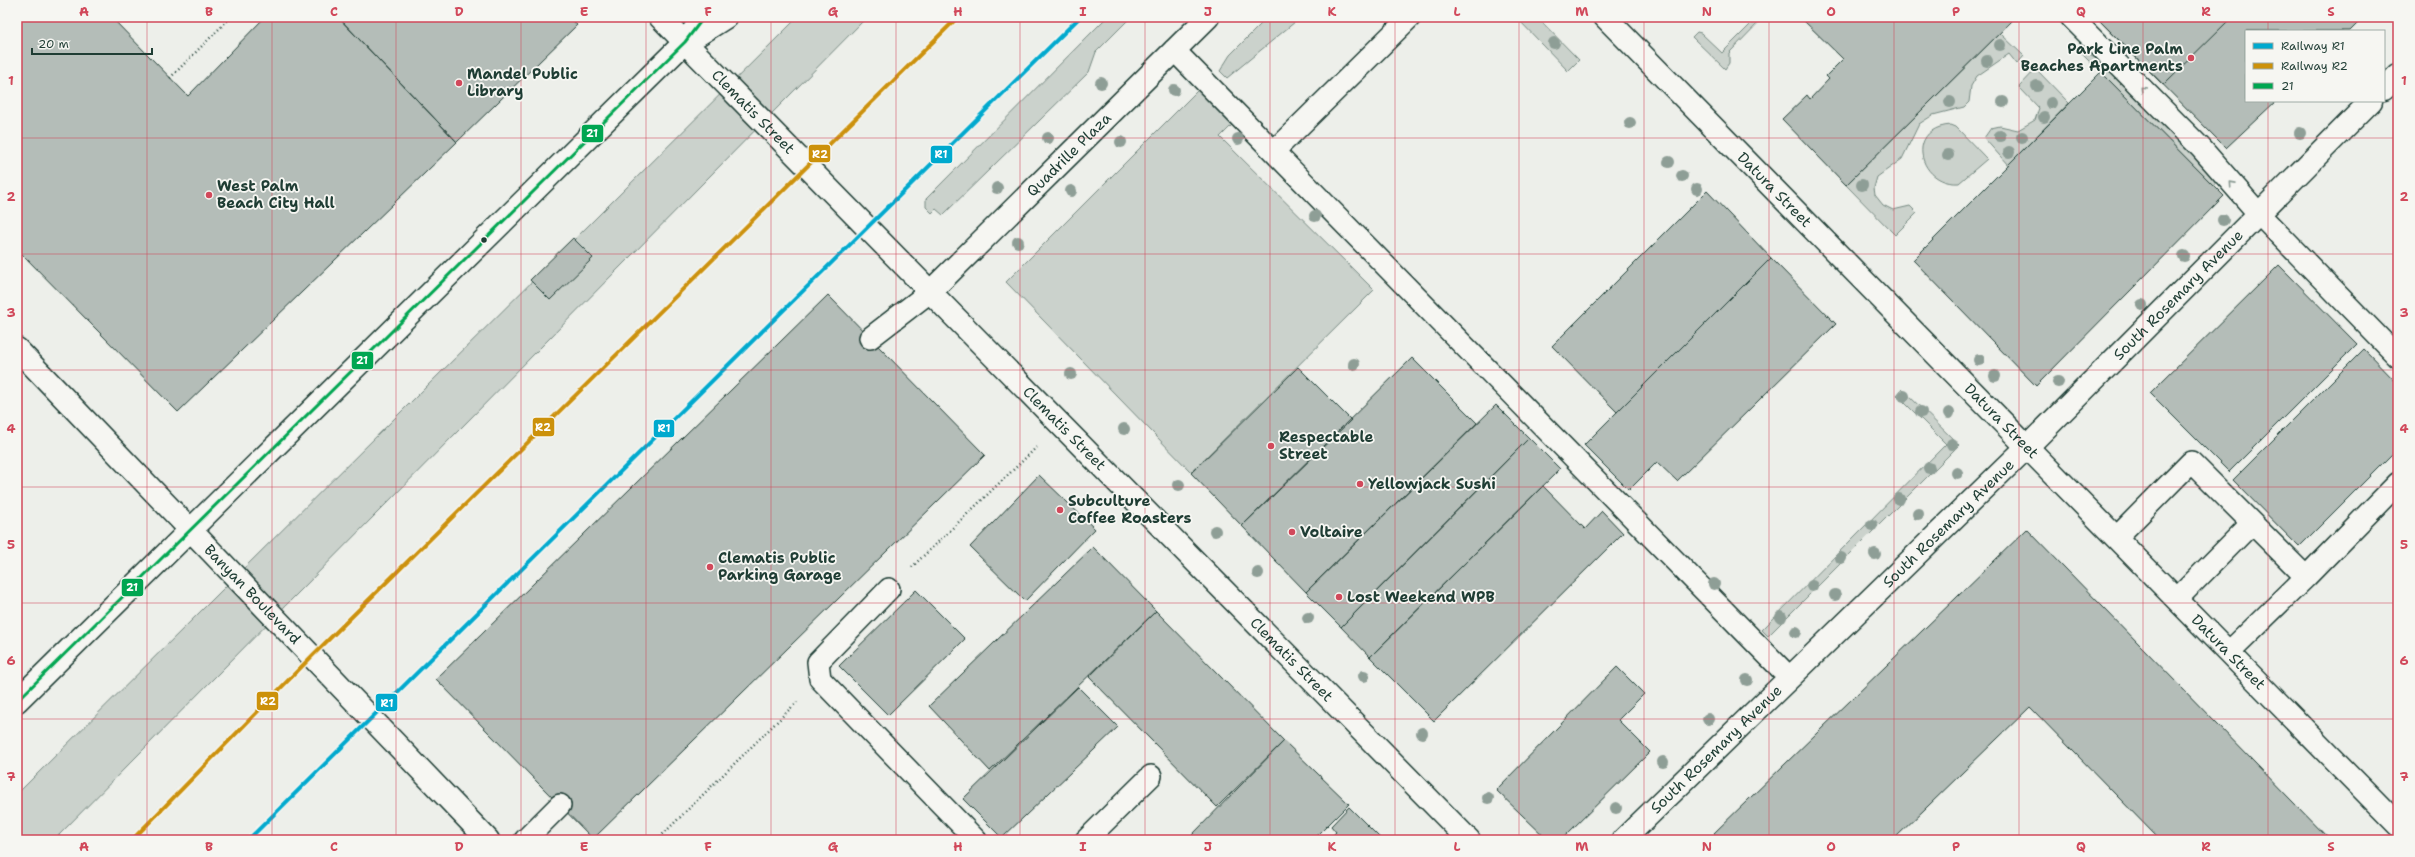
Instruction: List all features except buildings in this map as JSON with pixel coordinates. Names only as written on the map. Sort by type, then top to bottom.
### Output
[{"type":"street","name":"Clematis Street","points":[[660,17],[1468,840]]},
{"type":"street","points":[[17,701],[685,42],[704,17]]},
{"type":"street","points":[[685,42],[726,17]]},
{"type":"street","name":"Quadrille Plaza","points":[[930,291],[1208,17]]},
{"type":"street","name":"Datura Street","points":[[1605,17],[2230,652],[2398,826]]},
{"type":"street","points":[[2385,88],[2398,75]]},
{"type":"street","name":"South Rosemary Avenue","points":[[1623,840],[1789,676],[2028,446],[2370,102]]},
{"type":"street","name":"Banyan Boulevard","points":[[17,349],[488,840]]},
{"type":"lane","points":[[1274,151],[1410,17]]},
{"type":"lane","points":[[2071,17],[2201,148],[2258,213],[2398,357]]},
{"type":"lane","points":[[1174,50],[1789,676]]},
{"type":"lane","points":[[870,338],[930,291]]},
{"type":"lane","points":[[2117,537],[2191,462],[2306,577]]},
{"type":"lane","points":[[2230,652],[2398,483]]},
{"type":"lane","points":[[2177,599],[2252,523]]},
{"type":"lane","points":[[889,589],[818,662],[820,679],[976,840]]},
{"type":"lane","points":[[1086,840],[1151,776]]},
{"type":"lane","points":[[525,840],[560,805]]},
{"type":"path","points":[[170,78],[231,17]]},
{"type":"path","points":[[889,589],[1060,424]]},
{"type":"path","points":[[657,840],[820,679]]},
{"type":"shaded area","points":[[798,17],[867,17],[54,840],[17,840],[17,794]]},
{"type":"shaded area","points":[[1107,17],[1131,17],[1096,52],[1089,72],[943,215],[936,209],[932,213],[926,207],[926,199]]},
{"type":"shaded area","points":[[1268,17],[1301,17],[1227,78],[1220,71],[1230,55]]},
{"type":"shaded area","points":[[1516,17],[1537,17],[1579,60],[1568,71]]},
{"type":"shaded area","points":[[1758,17],[1764,17],[1729,53],[1729,63],[1725,69],[1692,37],[1697,32],[1701,33],[1722,53]]},
{"type":"shaded area","points":[[2000,33],[2024,56],[2017,64],[2009,54],[1977,76],[1971,86],[1969,102],[1964,107],[1933,115],[1919,124],[1902,159],[1877,177],[1874,188],[1875,195],[1883,205],[1893,210],[1910,206],[1917,213],[1895,235],[1846,185]]},
{"type":"shaded area","points":[[2076,48],[2112,67],[2217,175],[2215,184],[2213,185]]},
{"type":"shaded area","points":[[2036,69],[2069,103],[2008,165],[1984,138],[1991,128],[2000,126],[2018,130],[2035,120],[2039,108],[2019,87]]},
{"type":"shaded area","points":[[1198,90],[1232,125],[1220,137],[1374,290],[1191,472],[1006,282]]},
{"type":"shaded area","points":[[1951,125],[1956,127],[1987,159],[1959,183],[1945,181],[1934,176],[1926,167],[1922,156],[1922,145],[1927,136],[1936,128]]},
{"type":"shaded area","points":[[1902,389],[1959,445],[1768,636],[1762,630],[1946,444],[1897,395]]},
{"type":"rail line","name":"R2","points":[[132,840],[313,655],[958,17]]},
{"type":"rail line","name":"R1","points":[[248,840],[1080,17]]},
{"type":"transit line","name":"21","points":[[17,701],[685,42],[704,17]]},
{"type":"place","name":"Park Line Palm Beaches Apartments","points":[[2191,58]]},
{"type":"place","name":"Mandel Public Library","points":[[459,83]]},
{"type":"place","name":"West Palm Beach City Hall","points":[[209,195]]},
{"type":"place","name":"Respectable Street","points":[[1271,446]]},
{"type":"place","name":"Yellowjack Sushi","points":[[1360,484]]},
{"type":"place","name":"Subculture Coffee Roasters","points":[[1060,510]]},
{"type":"place","name":"Voltaire","points":[[1292,532]]},
{"type":"place","name":"Clematis Public Parking Garage","points":[[710,567]]},
{"type":"place","name":"Lost Weekend WPB","points":[[1339,597]]}]
